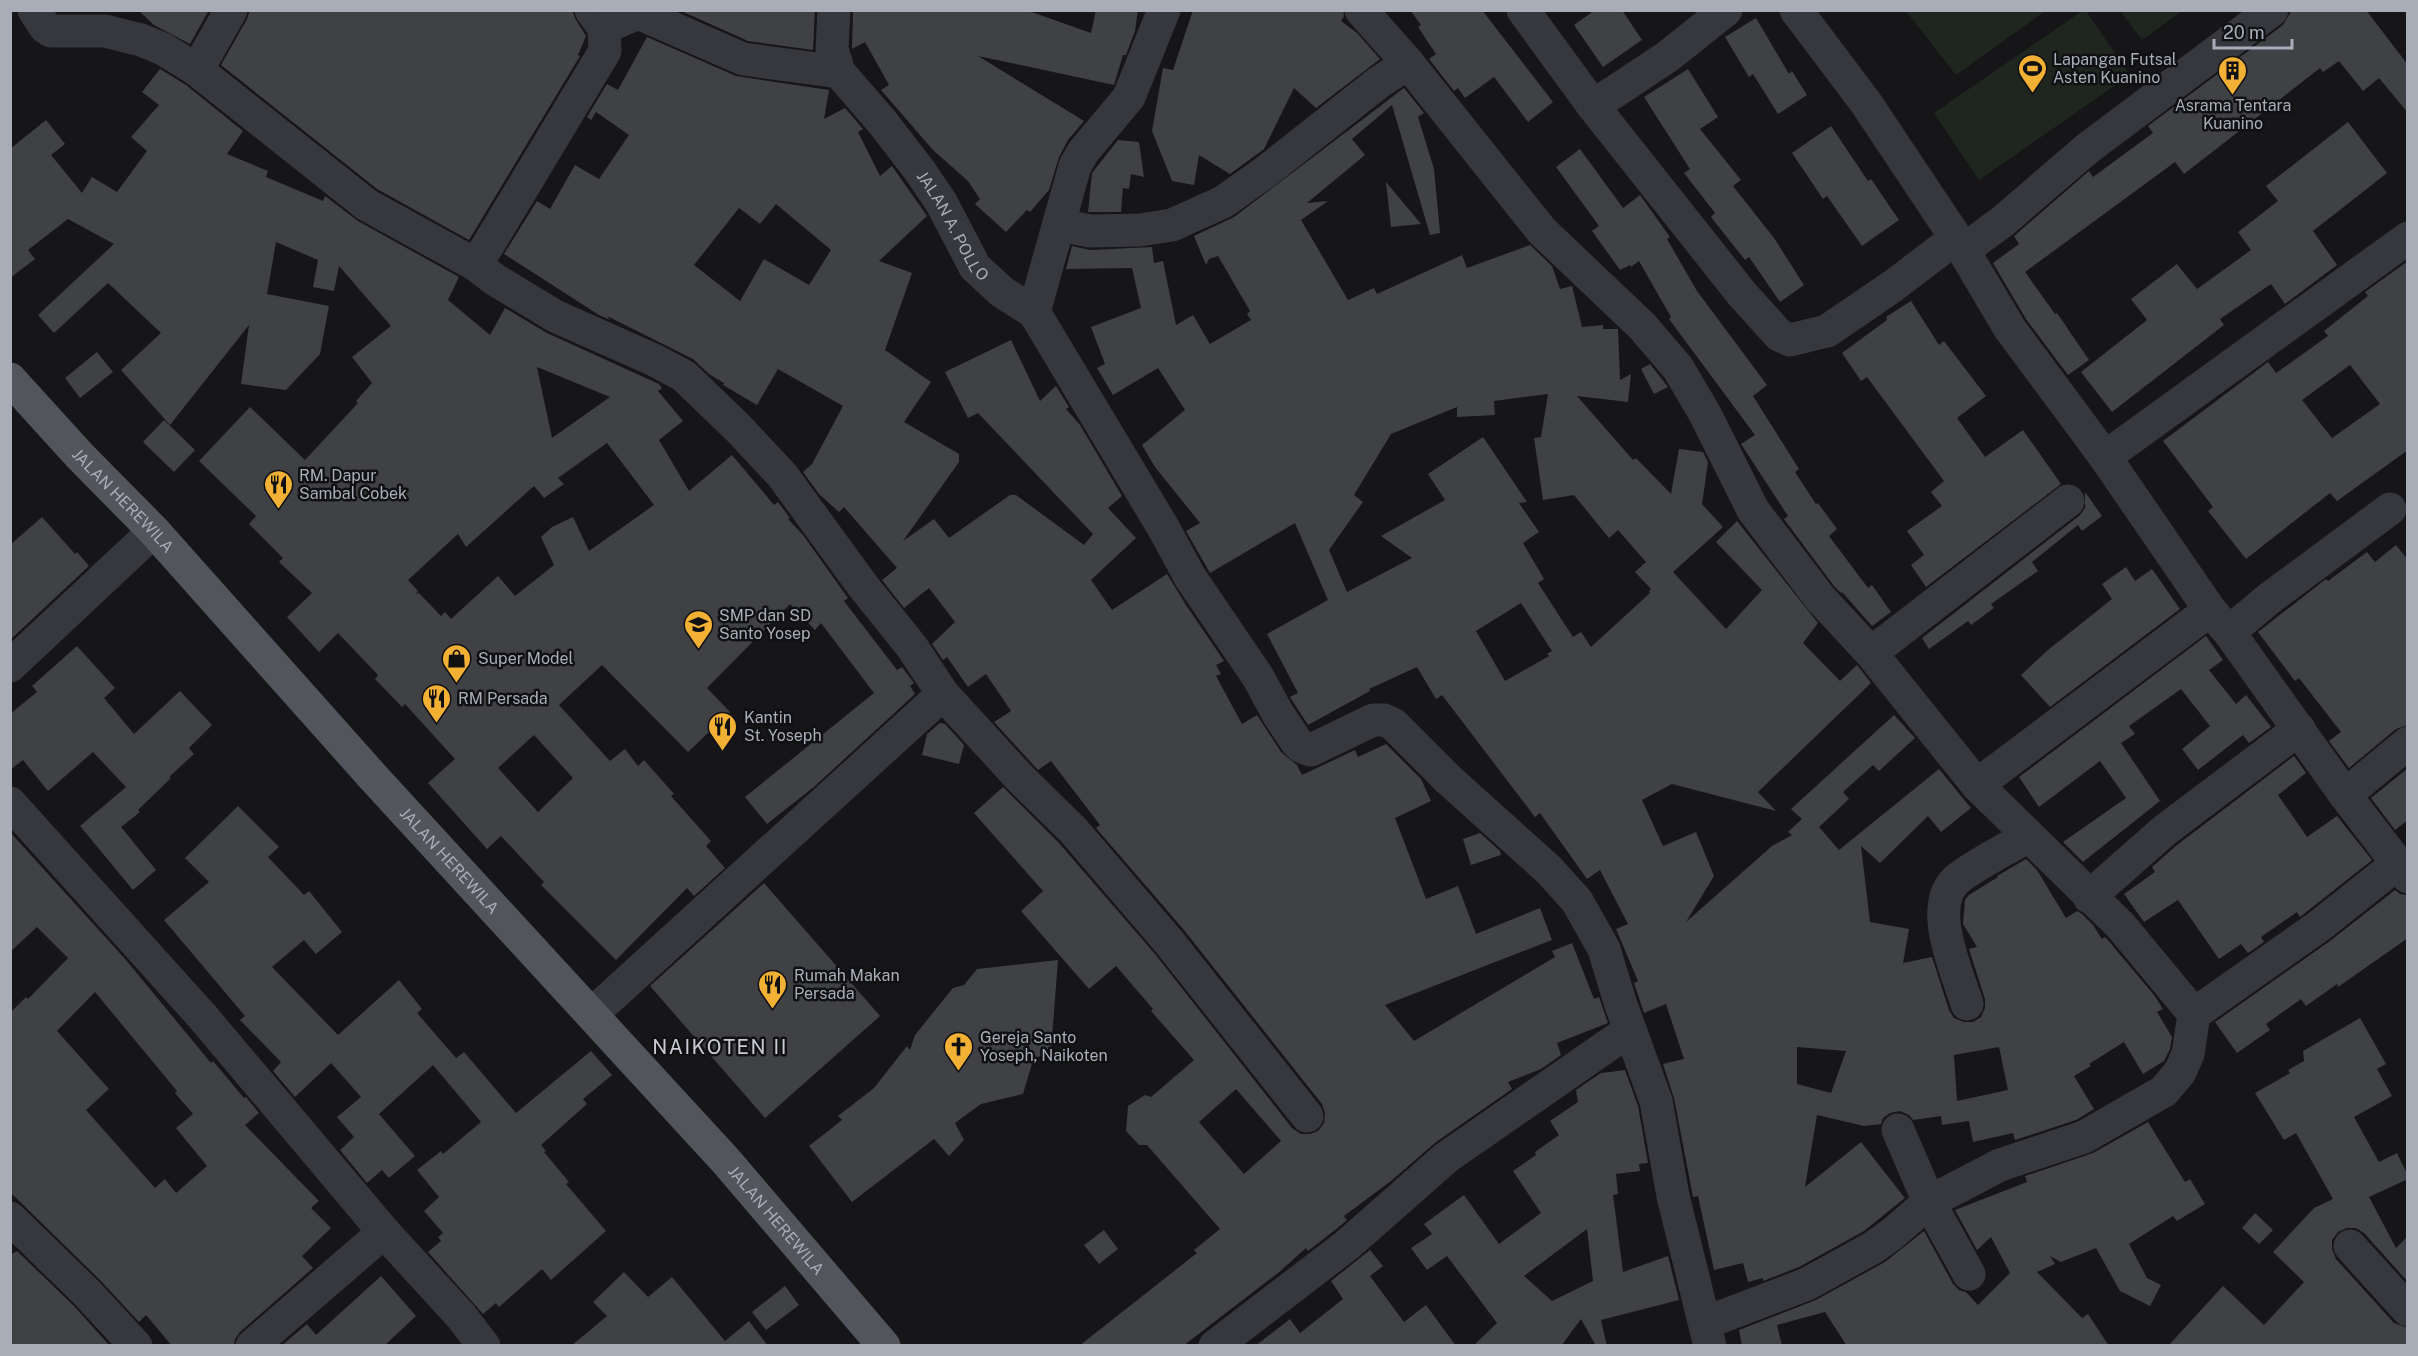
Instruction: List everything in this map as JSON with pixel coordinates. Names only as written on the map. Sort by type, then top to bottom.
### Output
[{"type":"main road","name":"JALAN HEREWILA","points":[[10,379],[80,456],[154,531],[373,777],[726,1161],[884,1346]]},
{"type":"street","points":[[34,10],[45,27],[51,31],[105,31],[141,40],[164,49],[197,70],[367,205],[476,265],[494,279],[555,316],[654,360],[684,376],[782,475],[863,586],[912,647],[943,694],[1019,777],[1073,830],[1169,942],[1307,1116]]},
{"type":"street","points":[[197,70],[231,10]]},
{"type":"street","name":"JALAN A. POLLO","points":[[834,10],[832,49],[839,72],[920,171],[940,202],[975,267],[1002,292],[1034,312],[1164,529],[1190,577],[1258,677],[1296,741],[1302,747],[1311,750],[1373,720],[1384,720],[1393,724],[1449,780],[1549,870],[1577,901],[1604,949],[1630,1030]]},
{"type":"street","points":[[1034,312],[1075,166],[1083,152],[1130,98],[1164,10]]},
{"type":"street","points":[[1361,10],[1408,63],[1542,231],[1642,326],[1678,368],[1705,414],[1753,510],[1820,598],[1871,653],[1977,785],[2121,926],[2194,1014]]},
{"type":"street","points":[[1523,10],[1593,106],[1742,294],[1779,335],[1790,340],[1827,331],[1893,286],[2003,220],[2088,148],[2272,10]]},
{"type":"street","points":[[1593,106],[1667,57],[1726,10]]},
{"type":"street","points":[[1215,1346],[1347,1245],[1447,1158],[1630,1030],[1656,1101],[1673,1196],[1707,1334],[1807,1284],[1874,1247],[1929,1202],[2000,1165],[2084,1137],[2164,1091],[2180,1072],[2188,1054],[2194,1014],[2402,870],[2345,795],[2105,457],[2010,328],[1960,244],[1866,103],[1796,10]]},
{"type":"street","points":[[476,265],[604,51],[598,19],[641,14],[743,59],[839,72]]},
{"type":"street","points":[[1060,225],[1090,231],[1140,230],[1172,225],[1223,202],[1264,173],[1378,83],[1408,63]]},
{"type":"street","points":[[2105,457],[2408,238]]},
{"type":"street","points":[[1871,653],[2068,501]]},
{"type":"street","points":[[1977,785],[2220,621],[2271,597],[2402,511]]},
{"type":"street","points":[[10,666],[154,531]]},
{"type":"street","points":[[592,1014],[943,694]]},
{"type":"street","points":[[2089,897],[2165,830],[2299,729]]},
{"type":"street","points":[[2345,795],[2408,743]]},
{"type":"street","points":[[10,803],[202,1016],[384,1232],[461,1316],[484,1346]]},
{"type":"street","points":[[1967,1004],[1945,930],[1942,908],[1948,890],[1957,879],[2028,836]]},
{"type":"street","points":[[1898,1130],[1929,1202],[1969,1274]]},
{"type":"street","points":[[10,1218],[87,1293],[136,1346]]},
{"type":"street","points":[[252,1346],[384,1232]]},
{"type":"street","points":[[2350,1246],[2408,1310]]},
{"type":"shaded area","points":[[1906,11],[2045,11],[1956,75]]},
{"type":"shaded area","name":"Lapangan Futsal Asten Kuanino","points":[[2082,11],[2086,11],[2130,75],[1979,180],[1934,113]]},
{"type":"shaded area","points":[[2120,11],[2182,11],[2142,40]]},
{"type":"building","points":[[138,10],[209,10],[190,44],[154,25]]},
{"type":"building","points":[[250,10],[572,10],[586,36],[578,55],[580,56],[469,240],[377,189],[221,65]]},
{"type":"building","points":[[679,10],[815,10],[813,50],[748,41]]},
{"type":"building","points":[[853,10],[1026,10],[1091,33],[1096,10],[1138,10],[1135,31],[1126,55],[1123,55],[1114,85],[978,56],[1084,121],[1068,140],[1059,157],[1049,190],[1030,212],[1027,210],[1006,232],[975,204],[980,199],[968,181],[933,150],[881,90],[889,85],[865,42],[852,49]]},
{"type":"building","points":[[1193,10],[1343,10],[1344,16],[1341,21],[1357,33],[1380,59],[1316,108],[1294,88],[1264,149],[1230,174],[1199,155],[1194,185],[1172,181],[1152,131],[1163,68],[1173,70]]},
{"type":"building","points":[[1410,10],[1482,10],[1553,102],[1528,122],[1494,77],[1465,98],[1458,88],[1454,91],[1429,59],[1436,54],[1418,27],[1421,25]]},
{"type":"building","points":[[1595,10],[1622,10],[1642,40],[1603,67],[1574,25]]},
{"type":"building","points":[[2292,10],[2366,10],[2408,65],[2408,113],[2379,78],[2363,91],[2339,61],[2323,72],[2320,68],[2184,174],[2175,162],[2025,272],[2089,360],[2068,375],[2026,319],[1993,263],[2019,244],[2014,236],[2089,171],[2093,177],[2153,133],[2148,126],[2283,25]]},
{"type":"building","points":[[1756,18],[1789,74],[1792,71],[1807,95],[1778,114],[1753,74],[1749,77],[1725,37]]},
{"type":"building","points":[[647,37],[736,76],[829,90],[824,119],[845,108],[863,129],[858,132],[880,176],[892,166],[927,216],[879,261],[912,273],[885,350],[931,382],[904,422],[959,454],[959,462],[903,541],[934,519],[949,538],[1010,495],[1016,495],[1084,545],[1093,534],[978,413],[968,418],[945,372],[1011,340],[1040,401],[1056,386],[1069,407],[1066,409],[1080,425],[1122,496],[1108,508],[1136,538],[1091,580],[1112,610],[1167,574],[1224,661],[1216,665],[1221,674],[1216,676],[1242,724],[1257,715],[1281,752],[1297,765],[1302,775],[1355,750],[1358,757],[1386,744],[1421,779],[1431,801],[1395,818],[1426,899],[1458,886],[1476,934],[1540,908],[1552,940],[1385,1005],[1414,1041],[1555,957],[1552,951],[1572,943],[1594,999],[1599,997],[1608,1023],[1557,1043],[1561,1055],[1541,1069],[1508,1082],[1512,1089],[1436,1142],[1391,1181],[1344,1216],[1347,1220],[1335,1230],[1308,1251],[1306,1248],[1278,1273],[1183,1346],[1079,1346],[1197,1253],[1194,1250],[1220,1229],[1147,1145],[1139,1145],[1126,1131],[1128,1106],[1145,1095],[1151,1097],[1194,1060],[1151,1011],[1153,1009],[1116,966],[1089,989],[1021,911],[1043,891],[974,813],[1003,787],[1059,843],[1155,954],[1292,1128],[1301,1134],[1318,1131],[1324,1123],[1325,1113],[1322,1104],[1184,930],[1096,828],[1100,825],[1051,761],[1038,770],[994,722],[1011,711],[986,674],[968,687],[947,657],[943,660],[932,644],[955,622],[929,588],[904,608],[882,580],[897,568],[844,507],[839,512],[819,494],[803,472],[812,464],[843,406],[778,369],[757,405],[723,385],[724,383],[709,374],[693,359],[607,316],[610,320],[599,315],[504,254],[537,201],[550,209],[575,165],[599,179],[629,135],[596,112],[591,120],[587,117],[607,84],[618,90]],"holes":[[[776,204],[831,250],[809,285],[764,259],[740,301],[694,265],[739,208],[760,224]],[[1236,1089],[1281,1141],[1244,1174],[1199,1122]]]},
{"type":"building","points":[[160,69],[186,85],[243,131],[227,154],[268,171],[266,177],[323,201],[325,196],[358,221],[459,277],[448,300],[490,335],[505,308],[547,333],[659,384],[662,388],[658,391],[683,421],[659,440],[689,491],[732,455],[774,505],[778,502],[790,518],[788,519],[803,535],[848,598],[844,601],[897,670],[902,667],[914,683],[910,686],[915,694],[815,786],[767,824],[745,797],[874,693],[821,623],[815,630],[790,604],[707,688],[730,712],[688,752],[602,665],[559,705],[610,761],[625,749],[638,766],[644,760],[674,794],[671,796],[711,841],[706,846],[725,868],[694,896],[687,888],[616,960],[541,885],[544,882],[501,836],[487,849],[428,783],[455,759],[405,704],[402,707],[375,679],[378,675],[338,633],[319,652],[287,617],[312,593],[279,562],[283,558],[249,524],[256,516],[199,461],[250,407],[305,460],[358,403],[356,401],[372,383],[352,357],[391,326],[339,266],[334,291],[313,287],[318,260],[276,242],[267,294],[329,306],[320,354],[286,390],[241,384],[249,325],[170,425],[121,370],[161,333],[108,283],[54,333],[38,315],[114,244],[68,219],[28,250],[35,259],[10,278],[10,149],[46,120],[65,144],[51,155],[82,193],[92,177],[117,192],[147,151],[131,137],[159,105],[142,92]],"holes":[[[537,367],[610,397],[552,438]],[[607,443],[654,505],[589,551],[573,517],[552,527],[541,537],[554,565],[515,596],[498,576],[451,619],[445,612],[441,616],[419,593],[416,594],[418,591],[408,580],[458,534],[466,547],[534,486],[544,498],[564,484],[558,478]],[[534,735],[573,778],[538,812],[498,768]]]},
{"type":"building","points":[[1688,69],[1718,117],[1700,129],[1741,180],[1733,186],[1774,238],[1804,285],[1780,302],[1749,257],[1745,260],[1711,217],[1715,213],[1684,173],[1690,169],[1644,97]]},
{"type":"building","points":[[1404,88],[1424,113],[1418,117],[1434,169],[1440,233],[1430,235],[1392,105],[1352,139],[1365,155],[1307,203],[1328,201],[1301,220],[1348,300],[1374,288],[1377,294],[1462,255],[1467,268],[1530,245],[1552,266],[1560,289],[1572,286],[1582,327],[1603,325],[1603,329],[1618,329],[1620,380],[1631,374],[1628,402],[1577,396],[1633,460],[1636,458],[1671,494],[1679,449],[1703,452],[1708,462],[1702,504],[1723,527],[1673,572],[1726,629],[1762,590],[1716,542],[1737,521],[1818,623],[1803,643],[1840,681],[1857,665],[1871,683],[1758,792],[1776,811],[1672,784],[1642,800],[1663,846],[1696,832],[1714,876],[1686,922],[1772,846],[1792,835],[1788,832],[1802,819],[1791,809],[1894,715],[1915,738],[1879,771],[1873,765],[1843,792],[1849,799],[1819,827],[1839,850],[1939,769],[1971,808],[1941,832],[1928,816],[1880,863],[1861,846],[1870,922],[1909,929],[1903,963],[1932,957],[1949,1010],[1954,1018],[1964,1022],[1973,1022],[1981,1017],[1985,1008],[1985,999],[1969,949],[1977,947],[1963,924],[1965,900],[1997,876],[2026,859],[2037,870],[2066,918],[2077,911],[2082,914],[2102,939],[2105,937],[2107,939],[2154,995],[2163,1009],[2157,1012],[2172,1037],[2170,1049],[2164,1061],[2143,1074],[2124,1042],[2074,1076],[2094,1109],[2076,1120],[2015,1140],[2013,1133],[1973,1142],[1969,1121],[1942,1125],[1941,1116],[1913,1120],[1909,1115],[1900,1111],[1890,1113],[1883,1118],[1881,1124],[1864,1126],[1817,1115],[1805,1187],[1861,1142],[1906,1197],[1864,1231],[1799,1267],[1763,1281],[1763,1278],[1748,1282],[1743,1263],[1714,1270],[1698,1196],[1693,1197],[1674,1098],[1663,1064],[1684,1059],[1666,1004],[1644,1013],[1634,983],[1638,981],[1616,929],[1628,924],[1600,870],[1587,879],[1540,813],[1535,817],[1442,695],[1436,699],[1417,667],[1369,689],[1370,691],[1308,725],[1290,697],[1298,693],[1267,634],[1328,600],[1295,523],[1210,573],[1186,531],[1200,523],[1155,467],[1142,445],[1185,410],[1158,368],[1113,395],[1097,368],[1105,364],[1091,327],[1141,308],[1132,268],[1066,269],[1072,246],[1090,250],[1152,247],[1154,263],[1163,261],[1176,325],[1193,315],[1210,344],[1251,320],[1247,314],[1250,311],[1218,256],[1209,259],[1206,265],[1194,236],[1234,217]],"holes":[[[1548,394],[1541,437],[1534,438],[1543,500],[1574,495],[1609,538],[1618,530],[1646,562],[1635,572],[1651,589],[1650,593],[1591,647],[1581,632],[1573,637],[1538,583],[1544,579],[1523,543],[1539,532],[1519,503],[1527,502],[1483,437],[1428,474],[1445,500],[1381,536],[1412,558],[1347,592],[1329,550],[1363,502],[1354,495],[1391,434],[1457,407],[1457,417],[1495,415],[1494,401]],[[1521,603],[1552,651],[1547,654],[1549,656],[1505,681],[1476,631]],[[1797,1047],[1846,1051],[1831,1093],[1797,1084]],[[1999,1047],[2008,1090],[1957,1101],[1954,1055]]]},
{"type":"building","points":[[2348,122],[2387,173],[2313,231],[2337,265],[2285,304],[2271,284],[2220,319],[2224,325],[2112,412],[2081,372],[2147,320],[2131,299],[2177,264],[2197,289],[2251,250],[2238,232],[2278,201],[2266,186]]},
{"type":"building","points":[[1831,126],[1868,181],[1871,179],[1899,220],[1862,246],[1827,196],[1823,199],[1792,153]]},
{"type":"building","points":[[1118,140],[1139,142],[1144,177],[1131,174],[1129,189],[1123,188],[1121,212],[1088,212],[1092,173]]},
{"type":"building","points":[[1580,149],[1623,208],[1640,195],[1670,237],[1667,239],[1697,291],[1767,385],[1753,396],[1799,469],[1795,472],[1816,504],[1818,503],[1837,529],[1829,536],[1868,588],[1872,585],[1891,612],[1872,626],[1834,586],[1784,519],[1788,516],[1741,444],[1755,435],[1669,319],[1671,317],[1639,261],[1631,267],[1630,265],[1620,270],[1592,231],[1599,226],[1556,167]]},
{"type":"building","points":[[1386,182],[1421,224],[1391,227]]},
{"type":"building","points":[[2408,261],[2408,450],[2337,501],[2330,493],[2246,559],[2208,511],[2213,507],[2163,441],[2268,362],[2276,373],[2328,336],[2324,331],[2368,296],[2365,292]],"holes":[[[2350,365],[2380,404],[2332,438],[2302,400]]]},
{"type":"building","points":[[1911,301],[1939,345],[1944,341],[1986,396],[1957,418],[1985,457],[2023,430],[2061,484],[1926,587],[1911,565],[1924,555],[1907,531],[1942,506],[1931,492],[1944,481],[1867,377],[1861,381],[1842,353],[1887,320],[1886,317]]},
{"type":"building","points":[[97,352],[113,372],[80,398],[65,378]]},
{"type":"building","points":[[1650,364],[1668,387],[1654,394],[1641,369]]},
{"type":"building","points":[[164,420],[195,450],[174,472],[143,442]]},
{"type":"building","points":[[2085,492],[2102,516],[2082,531],[2078,525],[2032,562],[2038,571],[1991,604],[1994,608],[1971,625],[1968,621],[1929,649],[1922,638],[2079,516],[2085,508]]},
{"type":"building","points":[[42,517],[89,566],[10,640],[10,545]]},
{"type":"building","points":[[2396,545],[2408,560],[2408,725],[2396,729],[2349,768],[2329,741],[2341,732],[2299,678],[2295,681],[2258,632],[2326,579],[2328,581],[2367,552],[2375,562]]},
{"type":"building","points":[[2126,567],[2135,581],[2152,569],[2180,609],[2050,707],[2021,675],[2048,650],[2112,599],[2102,584]]},
{"type":"building","points":[[2206,636],[2223,660],[2209,670],[2236,704],[2246,695],[2271,727],[2249,743],[2243,735],[2198,770],[2182,749],[2210,726],[2181,689],[2129,726],[2135,734],[2121,743],[2160,801],[2083,862],[2063,842],[2126,798],[2100,761],[2039,807],[2019,777]]},
{"type":"building","points":[[77,646],[115,688],[104,698],[134,734],[180,691],[212,725],[189,748],[194,754],[138,810],[140,812],[121,827],[156,870],[133,890],[80,826],[126,787],[93,752],[48,791],[23,760],[10,770],[10,714],[37,692],[32,686]]},
{"type":"building","points":[[940,723],[945,724],[964,745],[959,764],[922,755],[927,734]]},
{"type":"building","points":[[2294,756],[2306,773],[2278,795],[2307,837],[2337,816],[2372,860],[2300,917],[2297,912],[2261,937],[2264,942],[2248,953],[2241,944],[2219,959],[2178,900],[2144,922],[2124,894],[2155,872],[2152,867],[2177,845]]},
{"type":"building","points":[[2408,768],[2408,820],[2395,830],[2371,798]]},
{"type":"building","points":[[238,806],[279,847],[268,857],[304,895],[309,891],[342,932],[316,954],[304,940],[272,967],[338,1035],[399,980],[422,1009],[417,1013],[456,1058],[464,1052],[516,1113],[591,1051],[612,1075],[583,1099],[587,1104],[541,1145],[546,1151],[544,1152],[569,1182],[566,1184],[606,1231],[551,1280],[542,1269],[499,1307],[496,1303],[483,1314],[428,1252],[441,1241],[438,1237],[443,1233],[424,1211],[439,1197],[417,1170],[441,1151],[443,1154],[481,1122],[433,1065],[379,1114],[415,1156],[389,1178],[382,1170],[367,1183],[340,1150],[354,1137],[337,1117],[361,1097],[331,1063],[295,1097],[273,1071],[281,1062],[240,1020],[245,1016],[164,920],[209,882],[185,858]]},
{"type":"building","points":[[10,832],[126,960],[211,1063],[213,1061],[244,1098],[246,1097],[259,1113],[245,1125],[319,1201],[311,1208],[331,1228],[302,1256],[313,1268],[240,1332],[235,1339],[234,1346],[172,1346],[146,1315],[139,1322],[100,1280],[10,1192],[10,1013],[26,997],[28,999],[68,958],[37,927],[10,952]],"holes":[[[95,992],[177,1091],[175,1093],[193,1114],[176,1128],[207,1166],[176,1193],[165,1179],[155,1188],[86,1110],[109,1089],[57,1031]]]},
{"type":"building","points":[[1480,833],[1500,851],[1501,855],[1471,865],[1463,839]]},
{"type":"building","points":[[764,883],[880,1016],[765,1118],[650,986]]},
{"type":"building","points":[[2395,890],[2400,894],[2408,895],[2408,938],[2338,987],[2337,984],[2306,1006],[2301,999],[2266,1024],[2270,1030],[2237,1053],[2215,1022],[2330,941]]},
{"type":"building","name":"Gereja Santo Yoseph, Naikoten","points":[[1058,960],[1051,1050],[1033,1060],[1023,1094],[981,1104],[955,1123],[964,1140],[949,1156],[934,1139],[852,1202],[809,1146],[842,1120],[838,1116],[874,1088],[907,1046],[910,1050],[915,1035],[953,988],[964,985],[977,969]]},
{"type":"building","points":[[2360,1018],[2386,1064],[2377,1069],[2392,1096],[2354,1117],[2379,1162],[2397,1153],[2408,1176],[2408,1179],[2369,1197],[2396,1248],[2408,1236],[2408,1282],[2364,1233],[2356,1228],[2347,1228],[2338,1232],[2332,1240],[2332,1249],[2336,1259],[2394,1323],[2408,1328],[2408,1346],[2168,1346],[2223,1286],[2264,1325],[2304,1282],[2273,1252],[2314,1208],[2333,1199],[2296,1133],[2284,1140],[2255,1093],[2290,1073],[2288,1070],[2304,1061],[2303,1051]]},
{"type":"building","points":[[1625,1070],[1638,1106],[1648,1163],[1639,1164],[1640,1171],[1616,1174],[1618,1194],[1613,1195],[1623,1272],[1668,1256],[1679,1300],[1601,1320],[1607,1346],[1596,1346],[1581,1319],[1561,1346],[1473,1346],[1497,1323],[1447,1256],[1427,1270],[1411,1248],[1432,1234],[1424,1224],[1464,1195],[1499,1244],[1541,1213],[1513,1171],[1559,1135],[1550,1121],[1578,1102],[1576,1090],[1601,1073]],"holes":[[[1587,1229],[1593,1281],[1552,1301],[1524,1276]]]},
{"type":"building","points":[[2148,1122],[2185,1182],[2190,1179],[2205,1204],[2177,1221],[2173,1216],[2129,1244],[2147,1278],[2161,1285],[2150,1306],[2120,1291],[2096,1248],[2061,1262],[2050,1256],[2055,1264],[2037,1272],[2082,1318],[2088,1314],[2109,1346],[1847,1346],[1825,1312],[1777,1325],[1782,1346],[1742,1346],[1739,1330],[1816,1300],[1885,1262],[1924,1231],[1953,1284],[1959,1290],[1966,1292],[1978,1305],[2010,1273],[1991,1237],[1977,1250],[1955,1210],[2027,1182],[2025,1176],[2093,1153]]},
{"type":"building","points":[[2255,1213],[2273,1230],[2259,1244],[2242,1228]]},
{"type":"building","points":[[1104,1230],[1118,1249],[1099,1264],[1084,1245]]},
{"type":"building","points":[[1370,1250],[1383,1266],[1370,1276],[1404,1322],[1426,1305],[1456,1346],[1255,1346],[1290,1319],[1300,1333],[1343,1299],[1331,1281]]},
{"type":"building","points":[[17,1251],[74,1306],[110,1346],[10,1346],[10,1255]]},
{"type":"building","points":[[624,1272],[648,1297],[672,1277],[725,1341],[749,1321],[768,1346],[571,1346],[607,1316],[593,1302]]},
{"type":"building","points":[[381,1276],[416,1316],[384,1346],[281,1346],[307,1324],[316,1335]]},
{"type":"building","points":[[785,1286],[799,1305],[766,1330],[752,1312]]},
{"type":"place","name":"Lapangan Futsal Asten Kuanino","points":[[2032,94]]},
{"type":"place","name":"Asrama Tentara Kuanino","points":[[2233,96]]},
{"type":"place","name":"RM. Dapur Sambal Cobek","points":[[278,510]]},
{"type":"place","name":"SMP dan SD Santo Yosep","points":[[698,650]]},
{"type":"place","name":"Super Model","points":[[457,684]]},
{"type":"place","name":"RM Persada","points":[[437,724]]},
{"type":"place","name":"Kantin St. Yoseph","points":[[723,752]]},
{"type":"place","name":"Rumah Makan Persada","points":[[773,1010]]},
{"type":"place","name":"Gereja Santo Yoseph, Naikoten","points":[[959,1072]]},
{"type":"district","name":"NAIKOTEN II","points":[[720,1047]]}]
